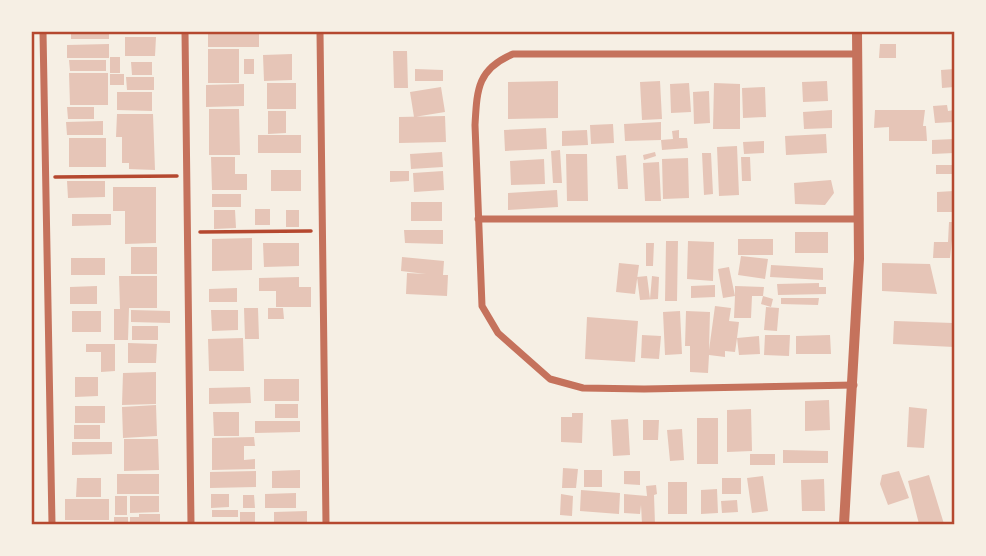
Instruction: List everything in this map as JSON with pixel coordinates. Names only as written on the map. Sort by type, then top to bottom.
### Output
[{"type":"street","points":[[43,32],[52,524]]},
{"type":"street","points":[[185,32],[191,524]]},
{"type":"street","points":[[320,32],[320,231],[326,524]]},
{"type":"street","points":[[844,524],[854,384],[859,219],[857,32]]},
{"type":"street","points":[[854,384],[607,388],[571,386],[550,380],[498,333],[485,316],[480,297],[477,97],[484,74],[495,62],[513,54],[858,54]]},
{"type":"street","points":[[478,219],[859,219]]},
{"type":"path","points":[[46,177],[187,176]]},
{"type":"path","points":[[188,232],[320,231]]},
{"type":"building","points":[[71,32],[109,32],[109,39],[71,39]]},
{"type":"building","points":[[154,32],[154,34],[125,34]]},
{"type":"building","points":[[208,32],[259,32],[259,47],[208,47]]},
{"type":"building","points":[[125,37],[156,37],[155,56],[125,56]]},
{"type":"building","points":[[109,44],[109,58],[67,58],[67,45]]},
{"type":"building","points":[[880,44],[896,44],[896,58],[879,58]]},
{"type":"building","points":[[208,49],[239,49],[239,83],[208,83]]},
{"type":"building","points":[[393,51],[407,51],[408,88],[394,88]]},
{"type":"building","points":[[292,54],[292,80],[264,81],[263,55]]},
{"type":"building","points":[[110,57],[120,57],[120,73],[110,73]]},
{"type":"building","points":[[244,59],[254,59],[254,74],[244,74]]},
{"type":"building","points":[[69,60],[106,60],[106,71],[70,71]]},
{"type":"building","points":[[131,62],[152,62],[152,75],[132,75]]},
{"type":"building","points":[[415,69],[443,70],[443,81],[415,81]]},
{"type":"building","points":[[954,69],[954,87],[942,88],[941,70]]},
{"type":"building","points":[[69,73],[108,73],[108,105],[70,105]]},
{"type":"building","points":[[110,74],[124,74],[124,85],[110,85]]},
{"type":"building","points":[[126,77],[154,77],[154,90],[127,90]]},
{"type":"building","points":[[558,81],[558,118],[508,119],[508,82]]},
{"type":"building","points":[[660,81],[662,119],[642,120],[640,82]]},
{"type":"building","points":[[827,81],[828,101],[803,102],[802,82]]},
{"type":"building","points":[[267,83],[296,83],[296,109],[267,109]]},
{"type":"building","points":[[689,83],[691,112],[671,113],[670,84]]},
{"type":"building","points":[[714,83],[740,84],[740,129],[713,129]]},
{"type":"building","points":[[244,84],[244,106],[206,107],[206,85]]},
{"type":"building","points":[[441,87],[445,112],[414,117],[410,92]]},
{"type":"building","points":[[765,87],[766,117],[743,118],[742,88]]},
{"type":"building","points":[[709,91],[710,123],[694,124],[693,92]]},
{"type":"building","points":[[117,92],[152,92],[152,111],[117,110]]},
{"type":"building","points":[[947,105],[948,111],[954,110],[954,122],[935,123],[933,106]]},
{"type":"building","points":[[67,107],[94,107],[94,119],[68,119]]},
{"type":"building","points":[[209,109],[239,109],[240,155],[209,155]]},
{"type":"building","points":[[832,110],[832,128],[804,129],[803,112]]},
{"type":"building","points":[[875,110],[925,110],[923,126],[926,126],[927,141],[889,141],[889,127],[874,128]]},
{"type":"building","points":[[268,111],[286,111],[286,133],[268,134]]},
{"type":"building","points":[[117,114],[153,114],[155,170],[129,169],[129,163],[122,163],[122,137],[116,137]]},
{"type":"building","points":[[445,116],[446,142],[399,143],[399,117]]},
{"type":"building","points":[[103,121],[103,135],[67,135],[66,122]]},
{"type":"building","points":[[661,122],[661,140],[625,141],[624,124]]},
{"type":"building","points":[[613,124],[614,143],[591,144],[590,125]]},
{"type":"building","points":[[546,128],[547,149],[505,151],[504,130]]},
{"type":"building","points":[[587,130],[588,145],[562,146],[562,131]]},
{"type":"building","points":[[679,130],[679,138],[687,138],[688,148],[662,150],[661,140],[673,139],[672,131]]},
{"type":"building","points":[[826,134],[827,153],[786,155],[785,136]]},
{"type":"building","points":[[258,135],[301,135],[301,153],[258,153]]},
{"type":"building","points":[[69,138],[106,138],[106,167],[69,167]]},
{"type":"building","points":[[954,139],[954,153],[932,154],[932,140]]},
{"type":"building","points":[[764,141],[764,153],[744,154],[743,142]]},
{"type":"building","points":[[737,146],[739,195],[719,196],[717,147]]},
{"type":"building","points":[[560,150],[562,183],[553,183],[551,151]]},
{"type":"building","points":[[442,152],[443,167],[411,169],[410,154]]},
{"type":"building","points":[[655,152],[656,156],[644,160],[643,155]]},
{"type":"building","points":[[702,153],[711,153],[713,194],[704,195]]},
{"type":"building","points":[[566,154],[587,154],[588,201],[567,201]]},
{"type":"building","points":[[626,155],[628,189],[618,189],[616,156]]},
{"type":"building","points":[[211,157],[235,157],[235,174],[247,174],[247,190],[212,190]]},
{"type":"building","points":[[741,157],[750,157],[751,181],[742,181]]},
{"type":"building","points":[[688,158],[689,198],[663,199],[662,159]]},
{"type":"building","points":[[544,159],[545,184],[511,185],[510,161]]},
{"type":"building","points":[[659,162],[661,201],[645,201],[643,163]]},
{"type":"building","points":[[936,165],[954,165],[954,174],[936,174]]},
{"type":"building","points":[[271,170],[301,170],[301,191],[271,191]]},
{"type":"building","points":[[390,171],[409,171],[409,181],[390,182]]},
{"type":"building","points":[[443,171],[444,190],[414,192],[413,173]]},
{"type":"building","points":[[831,180],[834,193],[825,205],[795,204],[794,183]]},
{"type":"building","points":[[67,181],[105,181],[105,197],[68,198]]},
{"type":"building","points":[[113,187],[156,187],[156,243],[125,244],[125,211],[113,211]]},
{"type":"building","points":[[557,190],[558,207],[508,210],[508,193]]},
{"type":"building","points":[[954,191],[954,212],[937,212],[937,192]]},
{"type":"building","points":[[212,194],[241,194],[241,207],[212,207]]},
{"type":"building","points":[[411,202],[442,202],[442,221],[411,221]]},
{"type":"building","points":[[255,209],[270,209],[270,225],[255,225]]},
{"type":"building","points":[[214,210],[235,210],[236,228],[214,229]]},
{"type":"building","points":[[286,210],[299,210],[299,227],[286,227]]},
{"type":"building","points":[[72,214],[111,214],[111,225],[72,226]]},
{"type":"building","points":[[949,222],[954,222],[950,258],[933,258],[934,242],[948,242]]},
{"type":"building","points":[[404,230],[443,230],[443,244],[405,243]]},
{"type":"building","points":[[795,232],[828,232],[828,253],[795,253]]},
{"type":"building","points":[[252,238],[252,270],[212,271],[212,239]]},
{"type":"building","points":[[738,239],[773,239],[773,255],[738,255]]},
{"type":"building","points":[[666,241],[678,241],[677,301],[665,301]]},
{"type":"building","points":[[688,241],[714,242],[713,281],[687,279]]},
{"type":"building","points":[[263,243],[299,243],[299,266],[264,267]]},
{"type":"building","points":[[646,243],[654,243],[653,266],[646,266]]},
{"type":"building","points":[[131,247],[157,247],[157,274],[131,274]]},
{"type":"building","points":[[741,256],[768,259],[765,279],[738,275]]},
{"type":"building","points":[[402,257],[444,261],[443,275],[448,275],[447,296],[406,294],[407,273],[426,274],[401,271]]},
{"type":"building","points":[[71,258],[105,258],[105,275],[71,275]]},
{"type":"building","points":[[619,263],[639,265],[635,294],[616,292]]},
{"type":"building","points":[[882,263],[930,264],[937,294],[882,291]]},
{"type":"building","points":[[771,265],[823,268],[823,280],[770,277]]},
{"type":"building","points":[[729,267],[735,296],[723,298],[718,269]]},
{"type":"building","points":[[119,276],[157,276],[157,308],[129,308],[128,340],[114,340],[114,309],[120,309]]},
{"type":"building","points":[[647,276],[650,299],[652,276],[659,277],[658,299],[640,300],[637,277]]},
{"type":"building","points":[[299,277],[299,287],[311,287],[311,307],[276,307],[276,291],[259,291],[259,278]]},
{"type":"building","points":[[819,283],[819,287],[826,287],[826,294],[778,295],[777,284]]},
{"type":"building","points":[[715,285],[715,297],[691,298],[691,286]]},
{"type":"building","points":[[97,286],[97,304],[70,304],[70,287]]},
{"type":"building","points":[[735,286],[764,287],[763,296],[752,296],[751,318],[734,318]]},
{"type":"building","points":[[237,288],[237,302],[209,302],[209,289]]},
{"type":"building","points":[[763,296],[773,299],[771,307],[761,304]]},
{"type":"building","points":[[781,298],[819,298],[818,305],[781,304]]},
{"type":"building","points":[[715,306],[731,308],[729,321],[739,322],[735,352],[725,351],[725,357],[709,355],[708,373],[690,372],[690,346],[685,346],[686,311],[710,312],[709,350]]},
{"type":"building","points":[[766,307],[779,308],[777,331],[764,330]]},
{"type":"building","points":[[244,308],[258,308],[259,339],[245,339]]},
{"type":"building","points":[[268,308],[283,308],[284,319],[268,319]]},
{"type":"building","points":[[131,310],[170,311],[170,323],[131,322]]},
{"type":"building","points":[[211,310],[238,310],[238,330],[212,331]]},
{"type":"building","points":[[72,311],[101,311],[101,332],[72,332]]},
{"type":"building","points":[[680,311],[682,354],[665,355],[663,312]]},
{"type":"building","points":[[587,317],[638,321],[635,362],[585,359]]},
{"type":"building","points":[[894,321],[953,323],[954,347],[893,344]]},
{"type":"building","points":[[132,326],[158,326],[158,340],[132,340]]},
{"type":"building","points":[[642,335],[661,336],[659,359],[641,358]]},
{"type":"building","points":[[765,335],[790,335],[789,356],[764,355]]},
{"type":"building","points":[[830,335],[831,354],[796,354],[796,336]]},
{"type":"building","points":[[759,336],[760,354],[739,355],[737,338]]},
{"type":"building","points":[[243,338],[244,371],[209,371],[208,339]]},
{"type":"building","points":[[128,343],[157,344],[156,363],[128,363]]},
{"type":"building","points":[[86,344],[115,344],[115,371],[101,372],[101,352],[86,352]]},
{"type":"building","points":[[156,372],[156,404],[122,405],[123,373]]},
{"type":"building","points":[[75,377],[98,377],[98,396],[75,397]]},
{"type":"building","points":[[264,379],[299,379],[299,401],[264,401]]},
{"type":"building","points":[[250,387],[251,403],[209,404],[209,388]]},
{"type":"building","points":[[829,400],[830,430],[805,431],[805,401]]},
{"type":"building","points":[[275,404],[298,404],[298,418],[275,418]]},
{"type":"building","points":[[156,405],[157,436],[123,438],[122,407]]},
{"type":"building","points":[[75,406],[105,406],[105,423],[75,423]]},
{"type":"building","points":[[909,407],[927,409],[924,448],[907,447]]},
{"type":"building","points":[[751,409],[752,451],[727,452],[727,410]]},
{"type":"building","points":[[213,412],[239,412],[239,436],[214,436]]},
{"type":"building","points":[[572,413],[583,413],[582,443],[561,442],[561,417],[572,417]]},
{"type":"building","points":[[697,418],[718,418],[718,464],[697,464]]},
{"type":"building","points":[[628,419],[630,455],[613,456],[611,420]]},
{"type":"building","points":[[643,420],[659,420],[658,440],[643,440]]},
{"type":"building","points":[[255,421],[300,421],[300,432],[255,433]]},
{"type":"building","points":[[74,425],[100,425],[100,439],[74,439]]},
{"type":"building","points":[[682,429],[684,460],[670,461],[667,430]]},
{"type":"building","points":[[254,437],[255,446],[244,446],[244,460],[255,459],[255,469],[212,470],[212,438]]},
{"type":"building","points":[[124,439],[158,439],[159,470],[124,471]]},
{"type":"building","points":[[72,442],[112,442],[112,454],[72,455]]},
{"type":"building","points":[[783,450],[828,451],[828,463],[783,463]]},
{"type":"building","points":[[750,454],[775,454],[775,465],[750,465]]},
{"type":"building","points":[[563,468],[578,469],[576,488],[562,488]]},
{"type":"building","points":[[300,470],[300,488],[272,488],[272,471]]},
{"type":"building","points":[[584,470],[602,470],[602,487],[584,487]]},
{"type":"building","points":[[256,471],[256,487],[210,488],[210,472]]},
{"type":"building","points":[[624,471],[640,471],[640,485],[624,484]]},
{"type":"building","points":[[899,471],[909,498],[888,505],[880,484],[882,475]]},
{"type":"building","points":[[117,474],[159,474],[159,494],[117,494]]},
{"type":"building","points":[[929,475],[944,524],[919,524],[908,481]]},
{"type":"building","points":[[763,476],[768,511],[752,513],[747,478]]},
{"type":"building","points":[[77,478],[101,478],[101,497],[76,497]]},
{"type":"building","points":[[722,478],[741,478],[741,494],[722,494]]},
{"type":"building","points":[[824,479],[825,511],[802,511],[801,480]]},
{"type":"building","points":[[668,482],[687,482],[687,514],[668,514]]},
{"type":"building","points":[[656,485],[655,524],[642,524],[641,505],[640,514],[624,513],[624,494],[647,496],[646,486]]},
{"type":"building","points":[[717,489],[718,513],[701,514],[701,490]]},
{"type":"building","points":[[581,490],[620,493],[619,514],[580,511]]},
{"type":"building","points":[[296,493],[296,508],[265,508],[265,494]]},
{"type":"building","points":[[211,494],[229,494],[229,507],[211,508]]},
{"type":"building","points":[[561,494],[573,496],[572,516],[560,515]]},
{"type":"building","points":[[243,495],[254,495],[255,508],[243,508]]},
{"type":"building","points":[[115,496],[127,496],[127,515],[115,515]]},
{"type":"building","points":[[130,496],[159,496],[159,512],[130,513]]},
{"type":"building","points":[[65,499],[109,499],[109,520],[65,520]]},
{"type":"building","points":[[737,500],[738,512],[722,513],[721,501]]},
{"type":"building","points":[[212,510],[238,510],[238,517],[212,517]]},
{"type":"building","points":[[307,511],[307,524],[274,524],[274,512]]},
{"type":"building","points":[[240,512],[255,512],[255,524],[240,524]]},
{"type":"building","points":[[139,514],[160,514],[160,524],[130,524],[130,517],[139,517]]},
{"type":"building","points":[[114,517],[128,517],[128,524],[114,524]]}]
